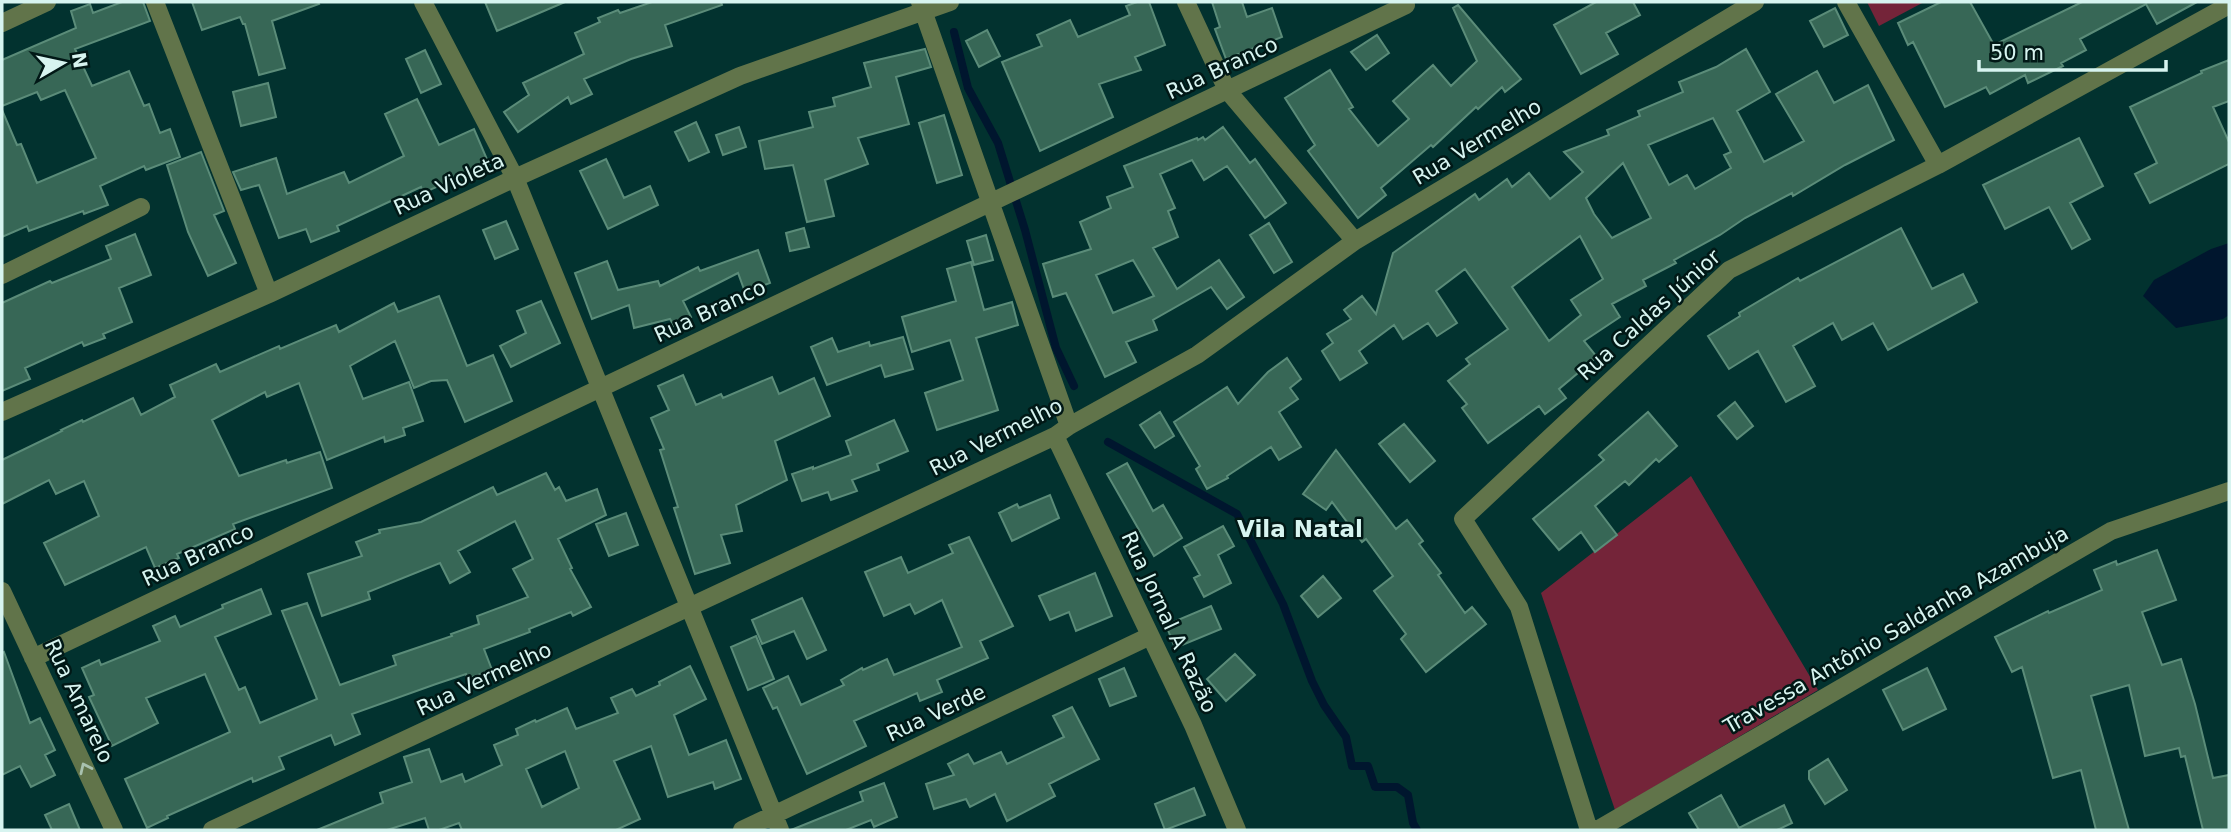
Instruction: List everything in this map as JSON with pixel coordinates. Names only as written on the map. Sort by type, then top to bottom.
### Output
[{"type":"street","points":[[2,23],[47,2]]},
{"type":"street","points":[[155,2],[269,294]]},
{"type":"street","points":[[424,2],[515,178],[776,823]]},
{"type":"street","name":"Rua Violeta","points":[[2,412],[269,294],[740,76],[920,7],[950,2]]},
{"type":"street","points":[[1186,2],[1227,90],[1354,241]]},
{"type":"street","name":"Rua Vermelho","points":[[212,830],[690,608],[1062,431],[1197,355],[1354,241],[1755,2]]},
{"type":"street","points":[[1846,2],[1938,164]]},
{"type":"street","name":"Rua Branco","points":[[33,658],[1406,5]]},
{"type":"street","name":"Rua Caldas Júnior","points":[[1589,830],[1519,607],[1463,519],[1729,270],[1938,164],[2229,5]]},
{"type":"street","name":"Rua Jornal A Razão","points":[[920,7],[990,203],[1062,431],[1150,636],[1194,726],[1237,830]]},
{"type":"street","points":[[2,275],[141,208]]},
{"type":"street","name":"Travessa Antônio Saldanha Azambuja","points":[[1597,830],[2111,531],[2229,491]]},
{"type":"street","name":"Rua Amarelo","points":[[2,591],[114,830]]},
{"type":"street","name":"Rua Verde","points":[[742,830],[776,823],[1150,636]]},
{"type":"shaded area","points":[[1867,2],[1924,2],[1879,26]]},
{"type":"shaded area","points":[[1691,476],[1818,690],[1615,810],[1541,593]]},
{"type":"water","points":[[2229,243],[2229,315],[2223,319],[2176,328],[2143,296],[2154,280],[2211,249]]},
{"type":"building","points":[[122,2],[143,2],[150,21],[75,49],[92,86],[129,71],[144,106],[149,104],[160,133],[170,129],[180,157],[146,170],[144,166],[100,186],[108,205],[84,214],[83,211],[29,231],[27,226],[2,237],[2,110],[17,145],[21,144],[37,183],[96,158],[65,90],[41,100],[37,92],[2,106],[2,60],[76,28],[71,11],[90,4],[93,13]]},
{"type":"building","points":[[192,2],[319,4],[272,21],[285,68],[259,75],[245,24],[240,17],[202,30]]},
{"type":"building","points":[[485,2],[565,2],[497,31]]},
{"type":"building","points":[[652,2],[721,2],[722,5],[665,25],[672,46],[631,59],[584,79],[592,94],[571,104],[568,97],[518,132],[504,112],[529,95],[523,83],[584,54],[575,33],[600,22],[598,18]]},
{"type":"building","points":[[1149,2],[1165,45],[1135,57],[1141,70],[1099,84],[1113,117],[1040,151],[1002,62],[1042,46],[1037,35],[1070,20],[1078,37],[1130,15],[1126,6]]},
{"type":"building","points":[[1212,2],[1242,2],[1247,17],[1272,8],[1282,37],[1226,59],[1215,29],[1220,27]]},
{"type":"building","points":[[1596,2],[1633,2],[1640,15],[1606,33],[1618,54],[1581,74],[1554,25]]},
{"type":"building","points":[[1941,2],[1970,2],[1994,45],[2082,2],[2197,2],[2157,24],[2146,4],[2080,39],[2086,50],[2061,63],[2063,66],[2028,83],[2025,75],[1990,94],[1986,87],[1945,107],[1913,42],[1908,45],[1898,23]]},
{"type":"building","points":[[1458,5],[1521,79],[1505,92],[1502,87],[1433,147],[1431,145],[1381,188],[1386,195],[1358,218],[1308,151],[1315,145],[1285,98],[1330,70],[1353,107],[1349,109],[1378,146],[1409,119],[1393,101],[1433,65],[1451,86],[1477,61],[1453,8]]},
{"type":"building","points":[[1835,8],[1848,35],[1824,47],[1810,21]]},
{"type":"building","points":[[987,30],[1000,56],[979,67],[966,41]]},
{"type":"building","points":[[1377,35],[1389,53],[1366,70],[1351,52]]},
{"type":"building","points":[[925,49],[931,67],[896,77],[909,124],[858,138],[868,164],[825,180],[834,216],[807,222],[793,165],[765,169],[759,141],[813,127],[809,112],[835,106],[833,98],[871,87],[864,63]]},
{"type":"building","points":[[1746,49],[1770,92],[1737,111],[1764,162],[1804,141],[1776,94],[1817,71],[1834,103],[1868,85],[1894,140],[1793,196],[1792,193],[1745,218],[1674,260],[1676,263],[1643,280],[1646,286],[1612,304],[1620,317],[1584,341],[1597,357],[1559,389],[1566,398],[1545,414],[1539,406],[1488,443],[1462,408],[1467,404],[1448,381],[1470,364],[1466,359],[1508,329],[1465,269],[1436,291],[1457,323],[1437,336],[1428,323],[1403,339],[1394,325],[1359,351],[1367,363],[1340,380],[1322,351],[1333,343],[1327,334],[1351,319],[1344,310],[1362,296],[1376,314],[1393,253],[1475,194],[1479,200],[1507,179],[1512,187],[1529,173],[1550,199],[1583,172],[1564,152],[1609,135],[1607,130],[1640,116],[1638,111],[1683,92],[1679,82],[1716,67]],"holes":[[[1713,118],[1731,152],[1724,155],[1731,168],[1695,189],[1687,175],[1669,185],[1648,145]],[[1623,163],[1651,218],[1612,238],[1586,198]],[[1580,236],[1603,279],[1571,300],[1581,315],[1549,341],[1512,287]]]},
{"type":"building","points":[[425,50],[441,84],[421,93],[406,59]]},
{"type":"building","points":[[2229,60],[2229,101],[2213,107],[2229,142],[2229,164],[2150,203],[2135,174],[2157,163],[2130,107]]},
{"type":"building","points":[[268,83],[276,117],[241,126],[233,92]]},
{"type":"building","points":[[417,99],[439,145],[474,129],[489,164],[423,193],[421,187],[337,226],[339,231],[311,242],[306,229],[279,238],[259,185],[241,190],[233,172],[276,158],[287,194],[344,172],[349,183],[404,156],[385,114]]},
{"type":"building","points":[[944,115],[962,175],[937,183],[919,123]]},
{"type":"building","points":[[696,122],[709,152],[689,161],[675,132]]},
{"type":"building","points":[[739,127],[746,147],[723,155],[716,135]]},
{"type":"building","points":[[1223,127],[1250,163],[1255,159],[1286,203],[1265,218],[1227,166],[1204,180],[1192,160],[1160,174],[1175,208],[1168,211],[1178,237],[1153,248],[1177,289],[1219,260],[1244,297],[1227,309],[1211,287],[1153,320],[1157,330],[1126,342],[1136,362],[1105,377],[1066,293],[1053,297],[1043,264],[1091,249],[1080,222],[1111,208],[1107,197],[1133,187],[1124,166],[1197,138],[1198,140],[1203,137],[1205,140]],"holes":[[[1133,260],[1154,296],[1113,313],[1096,275]]]},
{"type":"building","points":[[2079,138],[2103,186],[2070,203],[2090,239],[2072,249],[2049,207],[2005,229],[1983,185]]},
{"type":"building","points":[[201,152],[224,211],[214,215],[236,263],[208,276],[188,232],[167,165]]},
{"type":"building","points":[[606,159],[624,198],[650,186],[658,205],[608,229],[580,171]]},
{"type":"building","points":[[506,221],[518,249],[495,259],[483,230]]},
{"type":"building","points":[[1269,223],[1292,262],[1274,273],[1250,235]]},
{"type":"building","points":[[804,228],[809,247],[790,251],[786,233]]},
{"type":"building","points":[[1901,228],[1932,289],[1963,274],[1977,302],[1888,350],[1873,323],[1842,340],[1833,323],[1793,346],[1815,386],[1786,402],[1758,351],[1729,369],[1708,336],[1740,316],[1739,313],[1798,278],[1800,281]]},
{"type":"building","points":[[135,234],[151,275],[119,288],[132,322],[103,334],[105,338],[84,346],[82,342],[25,368],[30,379],[2,391],[2,303],[50,281],[52,283],[111,259],[106,246]]},
{"type":"building","points":[[986,235],[993,260],[974,265],[967,241]]},
{"type":"building","points":[[758,250],[770,283],[745,292],[738,273],[683,301],[691,317],[674,326],[670,319],[634,328],[629,305],[592,319],[575,273],[607,261],[618,290],[658,281],[660,286],[698,267],[700,271]]},
{"type":"building","points":[[971,262],[984,310],[1012,302],[1018,325],[976,338],[998,410],[937,430],[925,393],[963,380],[950,340],[912,352],[902,317],[956,301],[947,269]]},
{"type":"building","points":[[439,296],[467,366],[493,355],[512,401],[465,422],[447,380],[431,381],[414,388],[395,341],[350,366],[363,399],[409,382],[423,421],[403,428],[405,435],[385,442],[384,437],[327,460],[299,383],[267,397],[265,392],[212,420],[239,476],[320,452],[332,488],[233,524],[235,529],[177,554],[179,558],[155,568],[146,547],[65,585],[44,543],[99,516],[84,481],[56,494],[49,480],[2,504],[2,460],[82,420],[83,422],[133,398],[141,415],[175,397],[170,385],[216,364],[220,372],[336,325],[339,332],[394,303],[398,312]]},
{"type":"building","points":[[541,301],[560,343],[511,367],[500,346],[526,333],[517,311]]},
{"type":"building","points":[[903,337],[913,369],[885,377],[881,365],[827,385],[811,347],[832,338],[838,352],[869,342],[870,346]]},
{"type":"building","points":[[1287,358],[1301,379],[1290,388],[1298,399],[1279,412],[1301,447],[1279,460],[1271,447],[1227,476],[1228,478],[1207,489],[1196,469],[1200,466],[1174,422],[1227,387],[1238,404],[1268,372]]},
{"type":"building","points":[[683,375],[696,405],[721,394],[723,398],[772,377],[779,394],[814,378],[830,416],[775,441],[787,480],[736,505],[742,531],[721,535],[730,563],[695,574],[674,508],[678,507],[660,450],[664,449],[651,418],[669,410],[658,386]]},
{"type":"building","points":[[1735,402],[1753,426],[1737,439],[1718,416]]},
{"type":"building","points":[[1160,412],[1174,436],[1155,448],[1140,425]]},
{"type":"building","points":[[1648,412],[1677,446],[1659,462],[1656,459],[1629,485],[1625,481],[1595,506],[1617,535],[1595,552],[1581,532],[1559,550],[1533,519],[1604,460],[1599,455]]},
{"type":"building","points":[[894,420],[908,451],[877,464],[879,470],[852,480],[857,491],[831,500],[828,492],[802,501],[792,474],[851,455],[846,441]]},
{"type":"building","points":[[1404,424],[1435,461],[1410,482],[1379,444]]},
{"type":"building","points":[[1336,450],[1396,529],[1407,520],[1423,541],[1419,544],[1441,573],[1438,575],[1465,613],[1472,607],[1486,624],[1426,672],[1401,639],[1406,634],[1374,591],[1393,576],[1366,539],[1362,542],[1332,502],[1326,510],[1303,494]]},
{"type":"building","points":[[1127,463],[1153,511],[1163,505],[1182,538],[1154,556],[1107,474]]},
{"type":"building","points":[[546,473],[555,490],[559,487],[566,501],[597,489],[606,515],[558,539],[572,568],[570,569],[591,607],[573,616],[571,612],[529,629],[530,632],[484,649],[492,670],[467,679],[466,674],[352,714],[360,734],[335,745],[331,735],[279,757],[284,769],[253,782],[252,778],[167,816],[168,818],[147,828],[125,779],[230,732],[205,674],[146,698],[158,723],[112,746],[89,697],[94,695],[82,668],[99,660],[101,665],[160,641],[153,626],[175,616],[180,627],[261,589],[271,614],[215,637],[239,690],[245,687],[260,723],[317,699],[282,611],[307,603],[340,685],[396,665],[393,656],[452,636],[451,634],[479,624],[477,616],[528,597],[513,569],[533,559],[515,521],[458,551],[470,572],[450,583],[440,563],[368,592],[370,599],[322,616],[308,574],[362,556],[356,542],[380,533],[379,530],[421,522],[493,487],[497,495]]},
{"type":"building","points":[[1050,495],[1059,518],[1012,541],[999,513],[1017,504],[1019,508]]},
{"type":"building","points":[[626,513],[638,545],[609,556],[596,524]]},
{"type":"building","points":[[1223,526],[1234,546],[1218,555],[1231,583],[1204,597],[1194,578],[1200,575],[1184,547]]},
{"type":"building","points":[[969,537],[1013,626],[980,641],[988,658],[937,680],[942,692],[920,701],[917,693],[854,721],[866,746],[807,774],[777,707],[773,709],[763,688],[788,676],[801,705],[844,685],[841,680],[862,668],[863,670],[887,659],[894,675],[962,647],[942,600],[915,614],[910,604],[884,616],[865,572],[901,557],[908,573],[953,553],[949,545]]},
{"type":"building","points":[[2157,550],[2176,600],[2142,612],[2162,665],[2181,659],[2213,778],[2229,775],[2229,830],[2203,830],[2185,756],[2181,757],[2179,748],[2145,756],[2129,685],[2091,696],[2129,830],[2096,830],[2081,770],[2053,778],[2022,667],[2012,672],[1995,637],[2048,611],[2049,613],[2102,590],[2094,570],[2116,561],[2117,565]]},
{"type":"building","points":[[1095,573],[1112,616],[1076,631],[1069,612],[1050,620],[1039,596]]},
{"type":"building","points":[[1323,576],[1341,598],[1318,617],[1301,596]]},
{"type":"building","points":[[802,598],[826,650],[807,659],[794,631],[762,644],[752,620]]},
{"type":"building","points":[[1211,606],[1221,629],[1175,648],[1166,625]]},
{"type":"building","points":[[756,636],[774,679],[748,690],[731,647]]},
{"type":"building","points":[[4,652],[30,723],[40,718],[55,750],[45,755],[55,775],[31,787],[20,766],[2,775]]},
{"type":"building","points":[[1235,654],[1255,675],[1226,701],[1207,679]]},
{"type":"building","points":[[690,666],[706,699],[674,715],[689,755],[726,740],[741,779],[715,789],[713,782],[668,797],[651,746],[614,761],[640,819],[616,830],[462,830],[459,823],[439,830],[429,830],[425,818],[387,830],[317,830],[383,803],[380,793],[412,782],[404,757],[429,749],[441,782],[462,774],[465,782],[502,765],[494,745],[518,735],[516,729],[567,708],[576,729],[618,713],[611,698],[632,689],[636,696],[660,685],[659,682]],"holes":[[[565,751],[579,788],[542,807],[526,769]]]},
{"type":"building","points":[[1124,668],[1136,696],[1110,706],[1099,679]]},
{"type":"building","points":[[1927,668],[1946,709],[1903,730],[1883,690]]},
{"type":"building","points":[[1072,707],[1099,759],[1049,784],[1055,796],[1007,821],[995,794],[970,807],[966,799],[934,809],[926,784],[954,775],[948,764],[968,754],[974,764],[1001,752],[1007,764],[1064,737],[1053,716]]},
{"type":"building","points":[[1828,759],[1847,790],[1825,804],[1809,779],[1809,771]]},
{"type":"building","points":[[884,783],[897,817],[874,827],[871,820],[846,830],[791,830],[863,801],[860,792]]},
{"type":"building","points":[[1194,788],[1205,815],[1165,830],[1155,804]]},
{"type":"building","points":[[1721,795],[1739,828],[1784,805],[1792,823],[1777,830],[1699,830],[1689,813]]},
{"type":"building","points":[[69,804],[80,830],[52,830],[45,815]]},
{"type":"waterway","points":[[954,32],[968,88],[998,143],[1025,230],[1056,348],[1074,386]]},
{"type":"waterway","points":[[1108,442],[1237,514],[1283,604],[1312,681],[1324,705],[1346,737],[1352,766],[1368,766],[1375,787],[1397,787],[1408,795],[1413,823],[1417,830]]},
{"type":"district","name":"Vila Natal","points":[[1300,529]]}]
